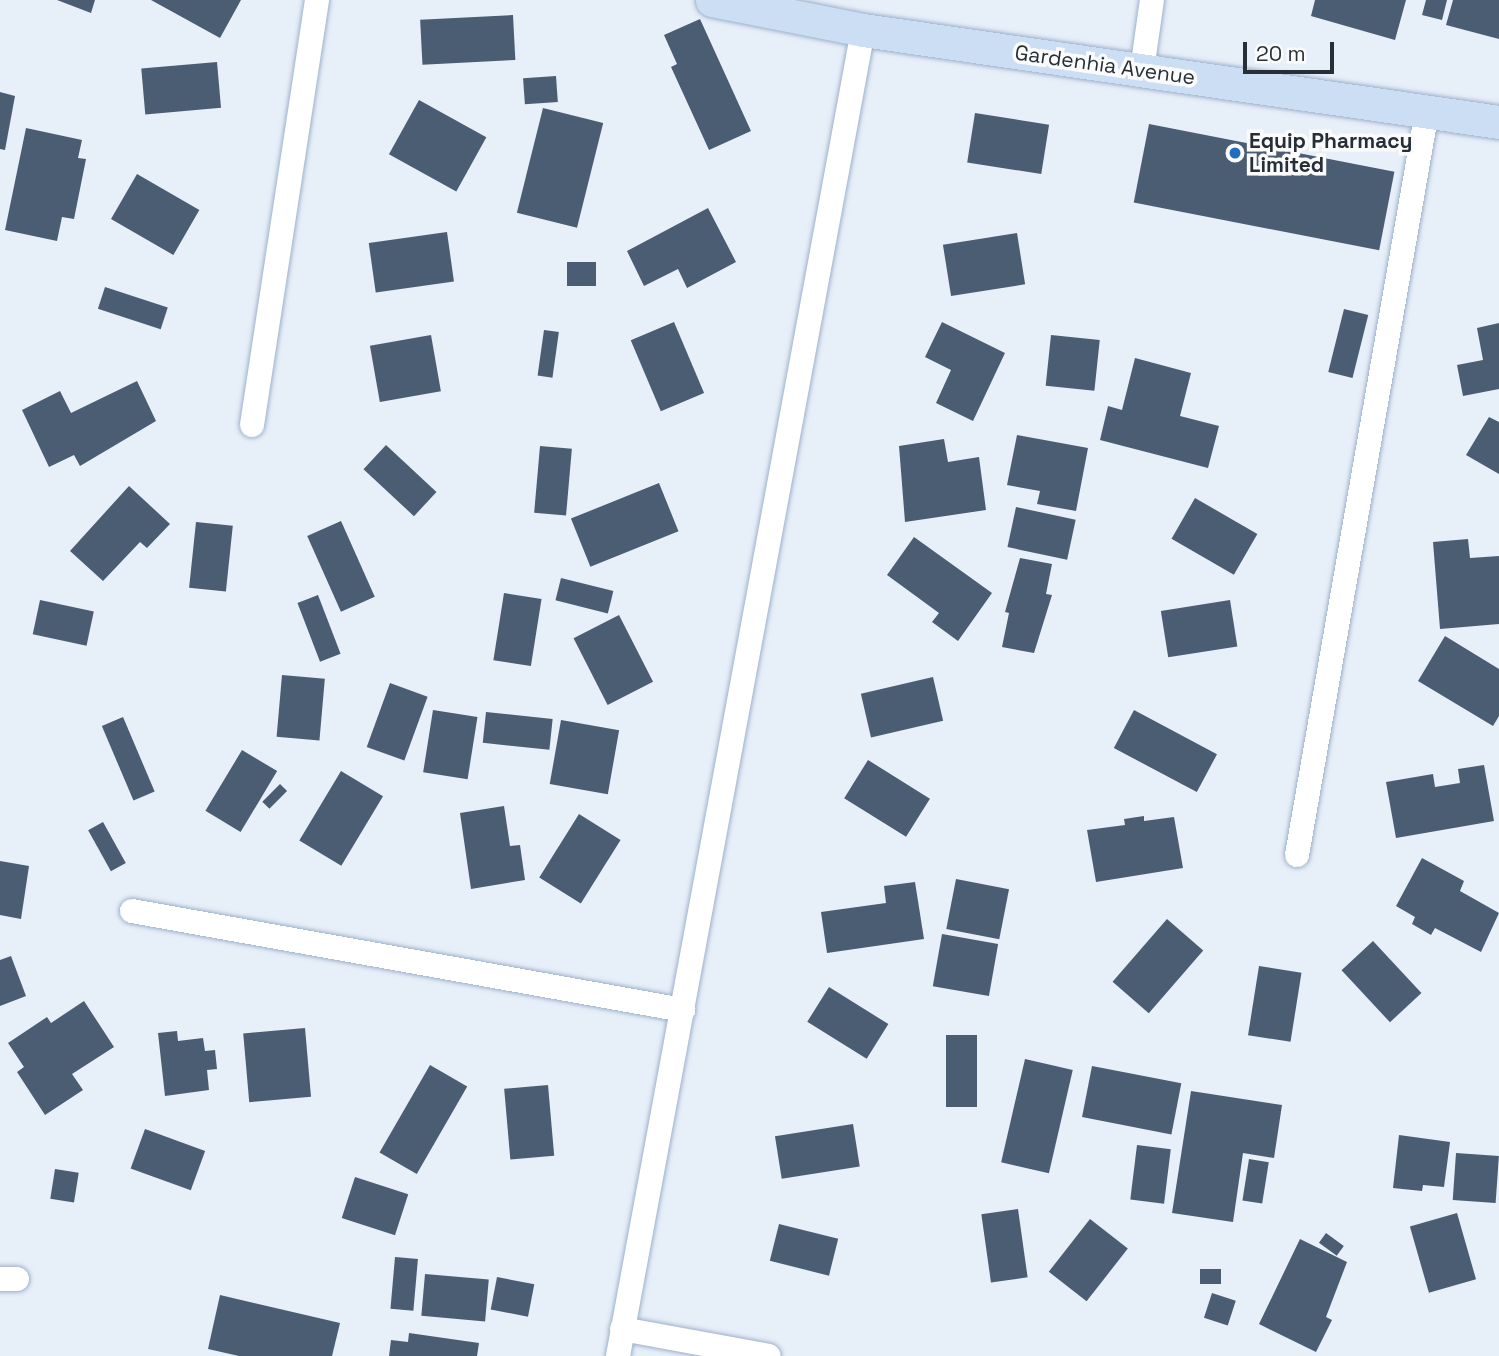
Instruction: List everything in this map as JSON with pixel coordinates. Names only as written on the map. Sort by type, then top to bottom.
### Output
[{"type":"main road","name":"Gardenhia Avenue","points":[[712,0],[863,30],[1499,122]]},
{"type":"street","points":[[252,425],[317,0]]},
{"type":"street","points":[[1142,71],[1152,0]]},
{"type":"street","points":[[618,1356],[863,30]]},
{"type":"street","points":[[1297,855],[1427,111]]},
{"type":"street","points":[[132,911],[683,1010]]},
{"type":"street","points":[[622,1329],[769,1356]]},
{"type":"building","points":[[57,0],[95,0],[91,13]]},
{"type":"building","points":[[151,0],[241,0],[220,38]]},
{"type":"building","points":[[1315,0],[1406,0],[1395,40],[1311,16]]},
{"type":"building","points":[[1426,0],[1447,0],[1442,20],[1422,15]]},
{"type":"building","points":[[1453,0],[1499,0],[1499,39],[1446,25]]},
{"type":"building","points":[[513,15],[515,60],[422,65],[420,20]]},
{"type":"building","points":[[700,19],[751,131],[709,150],[671,67],[677,64],[664,35]]},
{"type":"building","points":[[217,62],[221,108],[145,114],[141,69]]},
{"type":"building","points":[[556,76],[558,102],[525,104],[523,78]]},
{"type":"building","points":[[0,92],[15,96],[5,150],[0,149]]},
{"type":"building","points":[[419,100],[486,137],[456,192],[389,154]]},
{"type":"building","points":[[543,108],[603,123],[577,228],[517,213]]},
{"type":"building","points":[[975,113],[1049,125],[1041,174],[967,162]]},
{"type":"building","points":[[1149,124],[1394,172],[1379,250],[1134,203]]},
{"type":"building","points":[[26,128],[82,140],[78,158],[86,159],[74,219],[62,217],[57,241],[5,230]]},
{"type":"building","points":[[137,174],[199,210],[173,255],[111,219]]},
{"type":"building","points":[[708,208],[736,262],[687,288],[678,269],[644,286],[627,251]]},
{"type":"building","points":[[447,232],[454,282],[376,293],[369,243]]},
{"type":"building","points":[[1017,233],[1025,284],[951,296],[943,245]]},
{"type":"building","points":[[567,262],[596,262],[596,286],[567,286]]},
{"type":"building","points":[[105,287],[168,307],[161,329],[98,309]]},
{"type":"building","points":[[1344,309],[1368,315],[1353,378],[1328,372]]},
{"type":"building","points":[[674,322],[704,393],[661,411],[631,340]]},
{"type":"building","points":[[942,322],[1005,353],[973,421],[936,403],[951,370],[925,357]]},
{"type":"building","points":[[1499,323],[1499,389],[1463,396],[1457,365],[1483,360],[1477,328]]},
{"type":"building","points":[[544,330],[559,332],[552,378],[538,376]]},
{"type":"building","points":[[431,335],[441,391],[380,402],[370,346]]},
{"type":"building","points":[[1051,335],[1100,340],[1094,391],[1046,386]]},
{"type":"building","points":[[1135,358],[1191,373],[1180,416],[1219,426],[1208,468],[1100,440],[1108,406],[1122,410]]},
{"type":"building","points":[[137,381],[156,421],[80,466],[74,455],[49,467],[22,410],[60,391],[71,413]]},
{"type":"building","points":[[1489,417],[1499,422],[1499,474],[1466,455]]},
{"type":"building","points":[[1017,435],[1088,448],[1076,511],[1037,504],[1040,491],[1007,485]]},
{"type":"building","points":[[944,439],[948,462],[979,457],[986,510],[905,522],[899,446]]},
{"type":"building","points":[[386,445],[436,492],[414,516],[363,469]]},
{"type":"building","points":[[540,446],[572,449],[566,516],[534,513]]},
{"type":"building","points":[[659,483],[678,531],[590,567],[571,519]]},
{"type":"building","points":[[129,486],[170,524],[147,548],[140,542],[103,581],[70,551]]},
{"type":"building","points":[[1195,498],[1257,534],[1234,575],[1172,539]]},
{"type":"building","points":[[1016,507],[1076,520],[1067,560],[1007,547]]},
{"type":"building","points":[[341,521],[375,597],[341,612],[307,536]]},
{"type":"building","points":[[196,522],[233,526],[226,592],[189,588]]},
{"type":"building","points":[[914,537],[992,593],[958,641],[932,622],[939,613],[887,575]]},
{"type":"building","points":[[1468,539],[1470,558],[1499,556],[1499,624],[1440,629],[1433,542]]},
{"type":"building","points":[[1020,558],[1052,564],[1046,594],[1052,595],[1034,653],[1002,647],[1009,613],[1005,612]]},
{"type":"building","points":[[561,578],[613,591],[608,613],[555,600]]},
{"type":"building","points":[[504,593],[542,599],[531,666],[493,660]]},
{"type":"building","points":[[318,595],[341,654],[320,662],[297,603]]},
{"type":"building","points":[[40,600],[94,611],[87,646],[33,634]]},
{"type":"building","points":[[1230,600],[1237,646],[1168,657],[1161,611]]},
{"type":"building","points":[[619,615],[653,682],[608,705],[574,638]]},
{"type":"building","points":[[1445,636],[1499,669],[1499,716],[1493,726],[1418,681]]},
{"type":"building","points":[[282,675],[325,679],[319,741],[277,737]]},
{"type":"building","points":[[933,677],[943,721],[871,737],[861,694]]},
{"type":"building","points":[[390,683],[428,697],[404,761],[367,747]]},
{"type":"building","points":[[433,710],[477,717],[468,779],[423,772]]},
{"type":"building","points":[[1134,710],[1217,754],[1197,792],[1114,748]]},
{"type":"building","points":[[486,712],[553,719],[549,750],[483,743]]},
{"type":"building","points":[[123,717],[155,792],[133,801],[102,726]]},
{"type":"building","points":[[561,720],[619,730],[608,794],[550,784]]},
{"type":"building","points":[[242,750],[277,771],[241,832],[205,811]]},
{"type":"building","points":[[868,760],[930,799],[906,837],[844,798]]},
{"type":"building","points":[[1484,765],[1494,821],[1396,838],[1386,782],[1433,774],[1435,787],[1460,783],[1458,769]]},
{"type":"building","points":[[341,771],[383,796],[341,866],[299,840]]},
{"type":"building","points":[[280,784],[287,791],[269,809],[262,802]]},
{"type":"building","points":[[504,806],[510,846],[520,845],[525,880],[471,889],[460,813]]},
{"type":"building","points":[[579,814],[621,840],[581,904],[539,878]]},
{"type":"building","points":[[1144,816],[1144,821],[1174,817],[1183,868],[1096,882],[1087,830],[1125,825],[1124,819]]},
{"type":"building","points":[[103,822],[126,863],[111,871],[88,830]]},
{"type":"building","points":[[1422,858],[1464,881],[1460,891],[1499,913],[1481,952],[1435,928],[1431,935],[1412,924],[1415,917],[1396,906]]},
{"type":"building","points":[[0,861],[29,866],[21,919],[0,915]]},
{"type":"building","points":[[956,879],[1009,889],[999,939],[946,929]]},
{"type":"building","points":[[915,882],[924,939],[827,953],[821,912],[886,903],[884,886]]},
{"type":"building","points":[[1167,919],[1203,950],[1149,1013],[1113,982]]},
{"type":"building","points":[[942,934],[998,944],[989,996],[933,986]]},
{"type":"building","points":[[1373,941],[1421,993],[1390,1022],[1342,970]]},
{"type":"building","points":[[11,956],[26,996],[0,1006],[0,960]]},
{"type":"building","points":[[1259,966],[1301,973],[1291,1042],[1248,1035]]},
{"type":"building","points":[[829,987],[888,1024],[867,1059],[807,1022]]},
{"type":"building","points":[[84,1001],[114,1047],[72,1074],[83,1090],[45,1115],[17,1072],[24,1067],[8,1043],[47,1017],[51,1023]]},
{"type":"building","points":[[305,1028],[311,1097],[249,1102],[243,1033]]},
{"type":"building","points":[[177,1031],[178,1041],[203,1038],[205,1051],[215,1050],[217,1069],[207,1070],[209,1090],[165,1096],[158,1033]]},
{"type":"building","points":[[946,1035],[977,1035],[977,1107],[946,1107]]},
{"type":"building","points":[[1025,1059],[1073,1070],[1049,1173],[1001,1162]]},
{"type":"building","points":[[430,1065],[467,1086],[417,1174],[380,1152]]},
{"type":"building","points":[[1092,1066],[1181,1083],[1171,1134],[1082,1117]]},
{"type":"building","points":[[548,1085],[554,1156],[510,1160],[504,1089]]},
{"type":"building","points":[[1191,1091],[1282,1105],[1274,1158],[1243,1153],[1233,1222],[1172,1213]]},
{"type":"building","points":[[853,1124],[860,1166],[782,1179],[775,1136]]},
{"type":"building","points":[[145,1129],[205,1151],[191,1190],[131,1168]]},
{"type":"building","points":[[1399,1135],[1450,1142],[1444,1187],[1423,1185],[1422,1191],[1393,1188]]},
{"type":"building","points":[[1137,1145],[1171,1149],[1164,1204],[1130,1200]]},
{"type":"building","points":[[1456,1153],[1499,1156],[1496,1203],[1453,1200]]},
{"type":"building","points":[[1249,1159],[1269,1162],[1262,1204],[1242,1200]]},
{"type":"building","points":[[55,1169],[79,1173],[74,1202],[50,1199]]},
{"type":"building","points":[[355,1177],[408,1194],[395,1235],[342,1218]]},
{"type":"building","points":[[1018,1209],[1028,1277],[991,1282],[981,1214]]},
{"type":"building","points":[[1457,1213],[1476,1279],[1429,1293],[1410,1227]]},
{"type":"building","points":[[1090,1219],[1128,1249],[1087,1301],[1049,1272]]},
{"type":"building","points":[[779,1224],[838,1239],[829,1276],[770,1261]]},
{"type":"building","points":[[1326,1233],[1344,1246],[1337,1256],[1319,1243]]},
{"type":"building","points":[[1300,1239],[1347,1262],[1326,1317],[1332,1320],[1316,1352],[1259,1324]]},
{"type":"building","points":[[395,1257],[418,1259],[413,1311],[390,1309]]},
{"type":"building","points":[[1200,1269],[1221,1269],[1221,1284],[1200,1284]]},
{"type":"building","points":[[425,1274],[489,1280],[485,1321],[421,1316]]},
{"type":"building","points":[[497,1277],[534,1284],[528,1317],[491,1309]]},
{"type":"building","points":[[1212,1293],[1236,1301],[1228,1325],[1204,1318]]},
{"type":"building","points":[[220,1295],[340,1323],[332,1356],[239,1356],[208,1349]]},
{"type":"building","points":[[409,1333],[479,1343],[477,1356],[389,1356],[391,1340],[408,1342]]},
{"type":"place","name":"Equip Pharmacy Limited","points":[[1235,153]]}]
